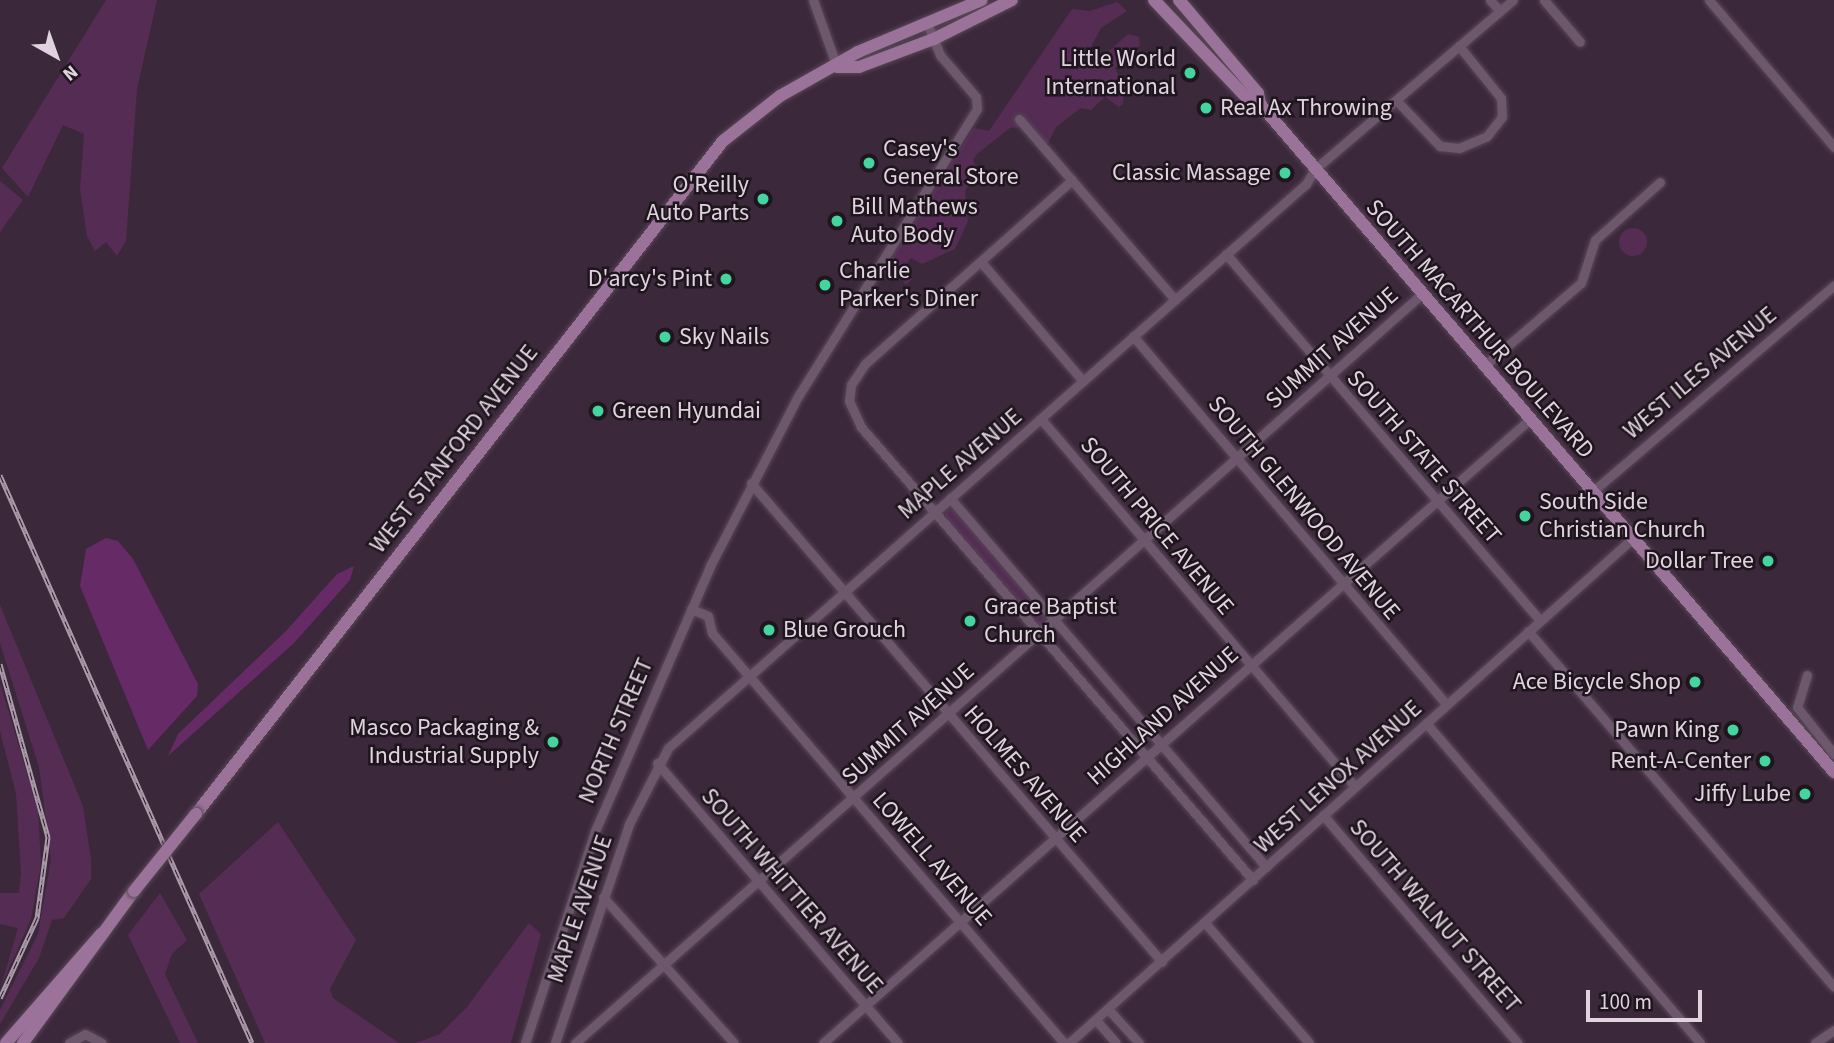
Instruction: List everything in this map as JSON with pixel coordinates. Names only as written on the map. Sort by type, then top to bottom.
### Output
[{"type":"main road","name":"WEST STANFORD AVENUE","points":[[101,934],[714,151],[780,96],[837,67],[858,52],[929,26],[982,0]]},
{"type":"main road","name":"WEST STANFORD AVENUE","points":[[837,67],[859,67],[933,40],[1012,0]]},
{"type":"main road","name":"SOUTH MACARTHUR BOULEVARD","points":[[1154,0],[1250,101],[1260,104]]},
{"type":"main road","name":"SOUTH MACARTHUR BOULEVARD","points":[[1179,0],[1258,93],[1260,104],[1315,169],[1834,772]]},
{"type":"main road","points":[[6,1043],[88,943],[101,934]]},
{"type":"main road","points":[[23,1043],[101,934]]},
{"type":"street","points":[[813,0],[837,67]]},
{"type":"street","points":[[1490,0],[1500,11]]},
{"type":"street","name":"MAPLE AVENUE","points":[[556,1038],[603,897],[657,763],[748,675],[842,591],[1306,184],[1315,169],[1513,0]]},
{"type":"street","points":[[1544,0],[1580,42]]},
{"type":"street","points":[[1709,0],[1834,147]]},
{"type":"street","points":[[929,26],[933,40]]},
{"type":"street","name":"NORTH STREET","points":[[525,1043],[595,831],[691,609],[751,483],[837,331],[976,109],[976,97],[933,40]]},
{"type":"street","points":[[1396,100],[1444,148],[1470,145],[1491,133],[1502,117],[1501,97],[1459,46]]},
{"type":"street","points":[[1018,119],[1175,299]]},
{"type":"street","points":[[1072,180],[865,365],[850,385],[849,401],[861,428],[1253,880]]},
{"type":"street","points":[[1483,366],[1581,283],[1595,240],[1660,183]]},
{"type":"street","name":"SOUTH STATE STREET","points":[[1226,254],[1540,620]]},
{"type":"street","points":[[981,262],[1083,381]]},
{"type":"street","name":"WEST ILES AVENUE","points":[[1592,492],[1834,285]]},
{"type":"street","name":"SUMMIT AVENUE","points":[[575,1043],[1422,294]]},
{"type":"street","name":"SOUTH GLENWOOD AVENUE","points":[[1133,336],[1446,704]]},
{"type":"street","name":"SOUTH PRICE AVENUE","points":[[1041,419],[1354,786]]},
{"type":"street","name":"HIGHLAND AVENUE","points":[[823,1043],[1436,499],[1530,419]]},
{"type":"street","name":"HOLMES AVENUE","points":[[751,483],[1162,962]]},
{"type":"street","points":[[950,498],[1266,867]]},
{"type":"street","name":"WEST LENOX AVENUE","points":[[1066,1043],[1162,962],[1209,927],[1266,867],[1322,815],[1632,539]]},
{"type":"street","name":"LOWELL AVENUE","points":[[691,609],[708,616],[712,633],[1066,1043]]},
{"type":"street","points":[[1528,631],[1834,987]]},
{"type":"street","points":[[1807,676],[1797,707],[1834,754]]},
{"type":"street","points":[[1426,723],[1700,1043]]},
{"type":"street","name":"SOUTH WHITTIER AVENUE","points":[[657,763],[898,1043]]},
{"type":"street","name":"SOUTH WALNUT STREET","points":[[1322,815],[1518,1043]]},
{"type":"street","points":[[603,897],[734,1043]]},
{"type":"street","points":[[1209,927],[1309,1043]]},
{"type":"street","points":[[1108,1009],[1139,1043]]},
{"type":"street","points":[[1096,1020],[1116,1043]]},
{"type":"street","points":[[1815,1043],[1834,1030]]},
{"type":"street","points":[[69,1043],[85,1034],[102,1043]]},
{"type":"street","points":[[556,1038],[567,1043]]},
{"type":"shaded area","points":[[106,0],[157,0],[137,89],[126,241],[117,256],[106,242],[95,251],[87,236],[80,189],[84,134],[63,125],[28,197],[2,168]]},
{"type":"shaded area","points":[[1117,2],[1127,11],[1101,28],[1083,62],[1090,68],[1128,34],[1139,37],[1140,45],[1115,68],[1125,88],[1123,104],[1119,107],[1105,97],[1091,110],[1081,108],[1056,127],[1047,145],[1027,127],[1010,128],[977,154],[973,160],[978,172],[965,191],[968,221],[955,249],[922,264],[911,258],[907,263],[912,279],[906,285],[888,262],[974,128],[989,131],[1072,9],[1090,11]]},
{"type":"shaded area","points":[[0,181],[23,200],[0,232]]},
{"type":"shaded area","points":[[1633,228],[1643,232],[1647,242],[1643,252],[1633,256],[1623,252],[1619,242],[1623,232]]},
{"type":"shaded area","points":[[955,509],[1045,616],[1044,623],[1037,624],[946,521],[946,510]]},
{"type":"shaded area","points":[[106,538],[118,541],[133,559],[198,684],[197,696],[148,750],[80,586],[86,549]]},
{"type":"shaded area","points":[[354,566],[350,580],[294,643],[168,756],[178,734],[286,631],[337,574]]},
{"type":"shaded area","points":[[0,605],[83,806],[91,859],[91,879],[64,918],[52,920],[39,958],[0,1024],[0,1010],[38,934],[51,859],[39,767],[0,643]]},
{"type":"shaded area","points":[[0,683],[38,810],[41,864],[31,919],[0,989],[18,928],[0,924],[0,893],[19,893],[21,872],[16,794],[0,731]]},
{"type":"shaded area","points":[[278,822],[356,940],[330,989],[333,998],[399,1043],[265,1043],[199,894]]},
{"type":"shaded area","points":[[160,893],[187,940],[172,954],[165,974],[198,1043],[180,1043],[128,935]]},
{"type":"shaded area","points":[[529,923],[541,934],[511,1043],[416,1043],[440,1034],[467,1007]]},
{"type":"railway","points":[[0,475],[252,1043]]},
{"type":"railway","points":[[0,664],[48,837],[37,918],[0,998]]},
{"type":"place","name":"Little World International","points":[[1190,73]]},
{"type":"place","name":"Real Ax Throwing","points":[[1206,108]]},
{"type":"place","name":"Casey's General Store","points":[[869,163]]},
{"type":"place","name":"Classic Massage","points":[[1285,173]]},
{"type":"place","name":"O'Reilly Auto Parts","points":[[763,199]]},
{"type":"place","name":"Bill Mathews Auto Body","points":[[837,221]]},
{"type":"place","name":"D'arcy's Pint","points":[[726,279]]},
{"type":"place","name":"Charlie Parker's Diner","points":[[825,285]]},
{"type":"place","name":"Sky Nails","points":[[665,337]]},
{"type":"place","name":"Green Hyundai","points":[[598,411]]},
{"type":"place","name":"South Side Christian Church","points":[[1525,516]]},
{"type":"place","name":"Dollar Tree","points":[[1768,561]]},
{"type":"place","name":"Grace Baptist Church","points":[[970,621]]},
{"type":"place","name":"Blue Grouch","points":[[769,630]]},
{"type":"place","name":"Ace Bicycle Shop","points":[[1695,682]]},
{"type":"place","name":"Pawn King","points":[[1733,730]]},
{"type":"place","name":"Masco Packaging & Industrial Supply","points":[[553,742]]},
{"type":"place","name":"Rent-A-Center","points":[[1765,761]]},
{"type":"place","name":"Jiffy Lube","points":[[1805,794]]}]
